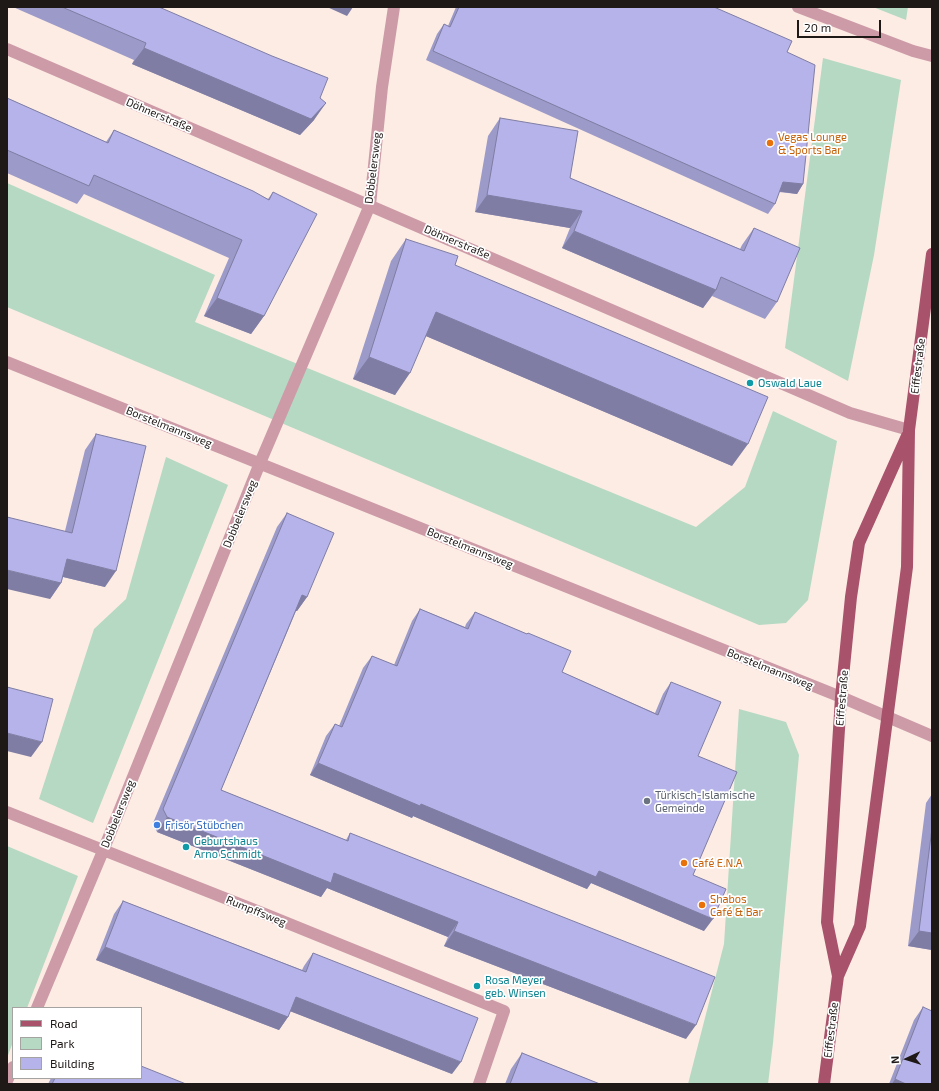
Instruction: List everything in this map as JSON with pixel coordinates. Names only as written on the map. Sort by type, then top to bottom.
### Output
[{"type":"main road","name":"Eiffestraße","points":[[824,1084],[838,976],[860,926],[907,567],[909,430],[932,254]]},
{"type":"main road","name":"Eiffestraße","points":[[838,976],[827,922],[841,697],[858,543],[909,430]]},
{"type":"street","name":"Dobbelersweg","points":[[38,1007],[260,463],[370,205],[382,87],[394,7]]},
{"type":"street","points":[[798,7],[913,51],[932,56]]},
{"type":"street","name":"Döhnerstraße","points":[[7,49],[850,413],[909,430]]},
{"type":"street","name":"Borstelmannsweg","points":[[7,362],[841,697],[932,736]]},
{"type":"street","name":"Rumpffsweg","points":[[7,812],[265,914],[504,1011],[479,1084]]},
{"type":"street","points":[[7,1081],[12,1069]]},
{"type":"green space","points":[[873,7],[908,7],[906,20]]},
{"type":"green space","points":[[823,58],[901,80],[874,255],[848,381],[785,348]]},
{"type":"green space","points":[[7,183],[215,275],[195,322],[696,527],[745,487],[773,411],[837,441],[808,600],[786,623],[759,625],[7,307]]},
{"type":"green space","points":[[166,457],[228,485],[93,823],[39,799],[94,629],[126,599]]},
{"type":"green space","points":[[739,709],[786,722],[799,755],[768,1084],[688,1084],[724,944]]},
{"type":"green space","points":[[7,846],[78,876],[27,1007],[12,1007],[12,1045],[7,1058]]},
{"type":"building","points":[[62,7],[159,7],[272,56],[328,78],[320,98],[326,103],[311,119],[144,48],[146,43]]},
{"type":"building","points":[[459,7],[714,7],[792,41],[787,52],[815,65],[803,184],[783,182],[775,204],[433,51],[444,24],[450,27]]},
{"type":"building","points":[[7,98],[108,143],[114,130],[253,191],[269,200],[273,192],[317,214],[264,316],[217,298],[242,240],[94,175],[89,186],[7,150]]},
{"type":"building","points":[[500,118],[578,131],[570,178],[744,251],[754,228],[800,248],[777,302],[721,277],[716,290],[574,231],[582,211],[487,195]]},
{"type":"building","points":[[406,239],[458,256],[455,265],[768,397],[748,444],[436,312],[410,373],[369,357]]},
{"type":"building","points":[[96,434],[146,446],[116,571],[67,559],[61,583],[7,570],[7,517],[72,533]]},
{"type":"building","points":[[287,513],[334,533],[307,597],[302,595],[221,790],[348,841],[350,833],[715,977],[696,1025],[454,931],[458,922],[334,873],[331,883],[167,817],[163,809]]},
{"type":"building","points":[[420,609],[468,629],[475,612],[571,651],[562,672],[658,715],[671,682],[721,702],[698,756],[737,772],[693,875],[726,889],[713,919],[599,871],[596,877],[318,763],[335,724],[342,727],[372,656],[397,666]]},
{"type":"building","points":[[7,687],[53,699],[42,742],[7,733]]},
{"type":"building","points":[[932,828],[932,933],[919,931]]},
{"type":"building","points":[[123,901],[306,972],[313,953],[478,1018],[461,1062],[296,997],[288,1017],[105,947]]},
{"type":"building","points":[[923,1007],[932,1011],[932,1084],[906,1084],[895,1079]]},
{"type":"building","points":[[522,1053],[600,1084],[510,1084]]},
{"type":"building","points":[[142,1066],[186,1084],[52,1084],[54,1079],[142,1079]]},
{"type":"place","name":"Vegas Lounge & Sports Bar","points":[[770,143]]},
{"type":"place","name":"Oswald Laue","points":[[750,383]]},
{"type":"place","name":"Türkisch-Islamische Gemeinde","points":[[647,801]]},
{"type":"place","name":"Frisör Stübchen","points":[[157,825]]},
{"type":"place","name":"Geburtshaus Arno Schmidt","points":[[186,847]]},
{"type":"place","name":"Café E.N.A","points":[[684,863]]},
{"type":"place","name":"Shabos Café & Bar","points":[[702,905]]},
{"type":"place","name":"Rosa Meyer geb. Winsen","points":[[477,986]]}]
